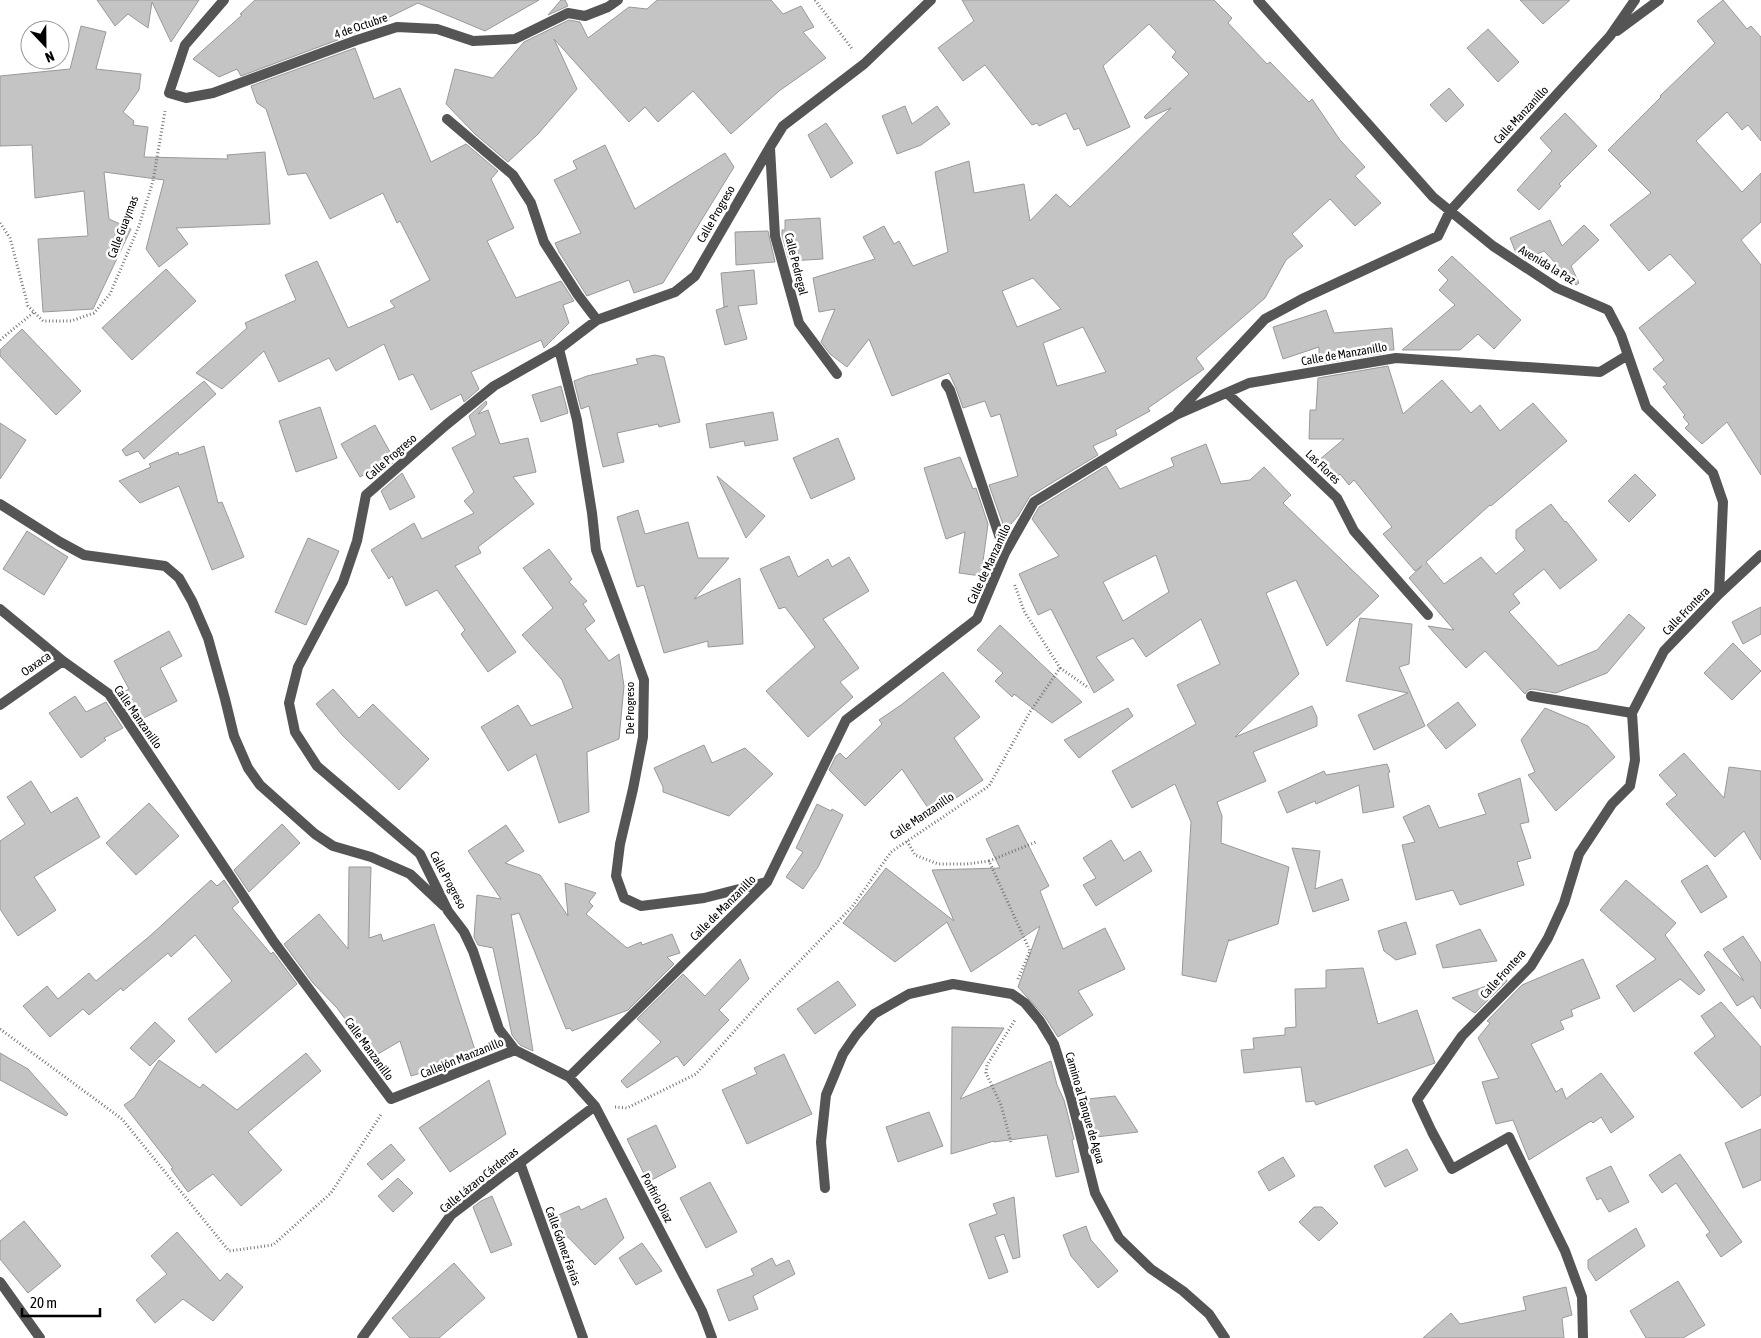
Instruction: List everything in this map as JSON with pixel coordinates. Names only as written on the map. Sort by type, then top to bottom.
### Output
[{"type":"street","points":[[168,93],[184,45],[224,0]]},
{"type":"street","name":"4 de Octubre","points":[[168,93],[186,98],[213,93],[397,27],[437,29],[473,41],[515,39],[568,13],[585,16],[608,7],[618,0]]},
{"type":"street","name":"Calle Progreso","points":[[569,1077],[515,1050],[499,1029],[473,951],[464,932],[448,911],[420,854],[317,766],[295,732],[289,703],[298,667],[343,582],[357,541],[366,495],[470,404],[494,386],[560,350],[597,320],[675,292],[695,276],[783,126],[864,64],[931,0]]},
{"type":"street","name":"Avenida la Paz","points":[[1258,0],[1432,197],[1493,246],[1557,288],[1608,310],[1628,355],[1646,406],[1713,473],[1723,502],[1719,594]]},
{"type":"street","name":"Calle Manzanillo","points":[[1176,415],[1265,319],[1304,298],[1438,236],[1450,211],[1610,36],[1635,0]]},
{"type":"street","name":"Calle Manzanillo","points":[[1610,36],[1659,0]]},
{"type":"street","points":[[447,119],[513,175],[530,203],[544,242],[578,295],[597,320]]},
{"type":"street","name":"Calle Pedregal","points":[[770,147],[775,236],[799,323],[837,374]]},
{"type":"street","name":"De Progreso","points":[[560,350],[577,420],[596,550],[644,680],[643,737],[620,844],[616,876],[624,898],[641,906],[704,898],[767,882]]},
{"type":"street","name":"Calle de Manzanillo","points":[[569,1077],[767,882],[846,720],[977,619],[1005,553],[1034,502],[1176,415],[1249,383],[1396,358],[1600,372],[1628,355]]},
{"type":"street","points":[[946,384],[950,390],[1005,553]]},
{"type":"street","name":"Las Flores","points":[[1227,393],[1336,498],[1354,531],[1428,615]]},
{"type":"street","points":[[0,504],[84,555],[165,566],[179,578],[192,601],[208,638],[234,736],[248,768],[260,785],[315,834],[333,846],[371,857],[410,874],[448,911]]},
{"type":"street","name":"Calle Frontera","points":[[1583,1338],[1582,1297],[1565,1251],[1508,1137],[1452,1170],[1417,1100],[1462,1036],[1531,966],[1548,938],[1564,903],[1579,854],[1612,804],[1630,786],[1635,760],[1632,713],[1664,651],[1719,594],[1761,555]]},
{"type":"street","name":"Calle Manzanillo","points":[[0,609],[63,660],[110,694],[274,942],[391,1100]]},
{"type":"street","name":"Oaxaca","points":[[0,705],[63,660]]},
{"type":"street","points":[[1531,696],[1632,713]]},
{"type":"street","name":"Camino al Tanque de Agua","points":[[825,1188],[821,1142],[826,1095],[843,1054],[874,1014],[909,994],[954,984],[1012,994],[1025,1003],[1040,1021],[1054,1044],[1071,1098],[1095,1193],[1119,1238],[1152,1269],[1183,1291],[1208,1314],[1226,1338]]},
{"type":"street","name":"Callejón Manzanillo","points":[[391,1100],[515,1050]]},
{"type":"street","name":"Porfirio Díaz","points":[[569,1077],[594,1106],[702,1311],[712,1338]]},
{"type":"street","name":"Calle Lázaro Cárdenas","points":[[362,1338],[451,1215],[594,1106]]},
{"type":"street","name":"Calle Gómez Farías","points":[[520,1163],[583,1338]]},
{"type":"street","points":[[0,1282],[40,1338]]},
{"type":"path","points":[[815,0],[864,64]]},
{"type":"path","name":"Calle Guaymas","points":[[34,312],[43,321],[72,321],[94,313],[110,294],[139,226],[153,182],[168,93]]},
{"type":"path","points":[[0,223],[10,238],[28,306],[34,312],[0,340]]},
{"type":"path","points":[[1014,578],[1013,585],[1024,611],[1060,668],[1089,688]]},
{"type":"path","name":"Calle Manzanillo","points":[[594,1106],[627,1108],[696,1074],[763,999],[852,907],[891,852],[989,786],[1030,712],[1060,668]]},
{"type":"path","points":[[907,841],[915,855],[938,864],[967,864],[989,861],[1036,842]]},
{"type":"path","points":[[989,861],[1030,951],[1012,994]]},
{"type":"path","points":[[1011,1142],[1001,1105],[986,1073],[987,1065],[1025,1003]]},
{"type":"path","name":"Calle Manzanillo","points":[[0,1028],[122,1120],[229,1251],[273,1245],[331,1193],[391,1100]]},
{"type":"building","points":[[97,0],[199,0],[171,42],[152,2],[148,28],[128,14],[115,26]]},
{"type":"building","points":[[255,0],[539,0],[485,31],[418,3],[359,32],[241,76],[237,69],[219,77],[193,59],[242,15],[240,14]]},
{"type":"building","points":[[561,0],[565,0],[568,6],[548,15]]},
{"type":"building","points":[[657,0],[771,0],[783,14],[801,6],[814,27],[803,32],[826,58],[779,91],[731,134],[693,91],[658,122],[645,107],[629,122],[554,39],[577,89],[538,134],[508,162],[475,134],[446,104],[455,69],[493,78],[524,42],[569,20],[580,22],[588,38],[629,7],[647,9]]},
{"type":"building","points":[[962,0],[1214,0],[1232,18],[1228,23],[1267,64],[1270,62],[1309,102],[1312,99],[1340,140],[1365,167],[1355,176],[1381,203],[1355,226],[1330,199],[1292,234],[1303,246],[1286,260],[1265,298],[1196,358],[1204,369],[1148,408],[1150,411],[1115,430],[1117,435],[1093,446],[1098,455],[1030,496],[1018,516],[1010,525],[1004,527],[989,485],[1018,476],[1000,414],[991,417],[985,401],[963,408],[949,373],[892,396],[869,339],[847,367],[830,354],[821,342],[835,309],[819,312],[813,278],[875,259],[863,237],[884,226],[894,244],[899,241],[913,266],[948,252],[935,172],[969,161],[974,193],[1024,184],[1030,221],[1056,194],[1070,207],[1171,108],[1146,119],[1144,117],[1189,74],[1172,57],[1176,52],[1149,24],[1103,66],[1130,127],[1087,146],[1079,128],[1074,130],[1066,113],[1039,126],[1037,123],[1032,125],[985,65],[963,81],[938,48],[974,21]],"holes":[[[1033,278],[1061,309],[1017,327],[1002,291]],[[1083,327],[1106,372],[1057,386],[1043,343]]]},
{"type":"building","points":[[1520,0],[1570,0],[1543,24]]},
{"type":"building","points":[[1723,0],[1747,29],[1751,26],[1761,37],[1761,141],[1748,125],[1742,130],[1727,112],[1696,141],[1742,192],[1761,173],[1761,222],[1741,240],[1761,265],[1761,475],[1727,422],[1702,444],[1685,428],[1689,424],[1683,417],[1685,415],[1663,387],[1667,384],[1653,369],[1664,360],[1639,328],[1696,283],[1670,254],[1649,271],[1610,225],[1651,193],[1608,150],[1715,43],[1697,21]]},
{"type":"building","points":[[81,26],[106,32],[96,69],[141,74],[139,90],[123,112],[134,121],[133,125],[148,127],[144,157],[228,159],[227,155],[265,152],[270,224],[176,228],[188,244],[159,267],[146,249],[164,180],[104,172],[109,219],[131,229],[93,309],[43,312],[38,239],[88,236],[84,191],[35,198],[32,145],[0,146],[0,76],[70,69]]},
{"type":"building","points":[[1488,29],[1519,62],[1498,82],[1467,48]]},
{"type":"building","points":[[355,48],[374,99],[400,88],[431,162],[466,144],[498,171],[491,179],[514,228],[487,241],[516,298],[561,281],[574,301],[563,305],[569,323],[544,348],[541,340],[471,372],[479,389],[464,402],[461,394],[431,410],[413,374],[399,380],[384,344],[336,371],[329,358],[279,382],[264,351],[222,389],[196,373],[247,328],[245,323],[296,300],[285,275],[317,261],[348,328],[395,307],[390,301],[430,280],[400,221],[397,223],[383,193],[330,219],[306,173],[288,175],[266,109],[257,103],[251,86]]},
{"type":"building","points":[[1449,88],[1464,105],[1446,122],[1430,105]]},
{"type":"building","points":[[905,106],[912,124],[937,106],[950,124],[921,145],[897,154],[882,116]]},
{"type":"building","points":[[1565,113],[1597,146],[1559,184],[1561,186],[1539,210],[1517,190],[1552,151],[1540,138]]},
{"type":"building","points":[[826,123],[853,163],[831,178],[808,135]]},
{"type":"building","points":[[605,145],[635,209],[725,153],[734,167],[663,283],[634,293],[629,280],[587,296],[555,243],[581,233],[554,180],[577,169],[573,161]]},
{"type":"building","points":[[820,218],[823,259],[789,261],[782,235],[782,230],[785,230],[785,220]]},
{"type":"building","points":[[1550,220],[1562,246],[1584,225],[1599,240],[1571,266],[1579,283],[1576,285],[1544,251],[1526,259],[1516,253],[1510,238]]},
{"type":"building","points":[[768,231],[775,262],[736,265],[735,232]]},
{"type":"building","points":[[1452,256],[1521,320],[1494,349],[1478,334],[1460,350],[1402,350],[1455,305],[1439,290],[1448,280],[1438,270]]},
{"type":"building","points":[[166,269],[196,301],[132,360],[102,328]]},
{"type":"building","points":[[754,270],[757,304],[738,306],[747,339],[725,345],[716,310],[728,306],[724,307],[721,273]]},
{"type":"building","points":[[1326,310],[1334,333],[1392,328],[1394,350],[1384,350],[1385,353],[1319,364],[1319,347],[1283,359],[1273,327]]},
{"type":"building","points":[[22,329],[81,391],[56,415],[0,356],[0,350]]},
{"type":"building","points":[[655,355],[664,357],[680,422],[659,427],[658,424],[617,433],[624,462],[603,467],[589,406],[581,409],[574,381],[638,364],[636,359]]},
{"type":"building","points":[[1388,366],[1403,414],[1442,380],[1471,413],[1480,405],[1500,431],[1533,403],[1567,441],[1490,505],[1426,562],[1444,584],[1481,557],[1496,574],[1525,550],[1516,539],[1516,530],[1551,504],[1597,560],[1560,589],[1544,569],[1513,594],[1520,603],[1509,612],[1558,666],[1597,650],[1629,614],[1645,628],[1607,673],[1556,693],[1532,689],[1528,690],[1525,694],[1485,651],[1466,668],[1428,626],[1454,630],[1409,578],[1422,566],[1415,571],[1383,534],[1392,527],[1354,480],[1349,485],[1340,474],[1335,479],[1319,460],[1344,439],[1309,439],[1310,410],[1316,410],[1318,378]]},
{"type":"building","points":[[204,381],[216,394],[144,459],[138,451],[126,456],[122,450]]},
{"type":"building","points":[[561,386],[568,413],[541,422],[532,395]]},
{"type":"building","points":[[486,401],[487,404],[478,414],[488,410],[500,444],[528,438],[536,472],[513,477],[534,504],[478,547],[481,553],[455,566],[516,652],[488,672],[461,634],[465,630],[437,590],[406,606],[392,576],[389,579],[371,550],[414,523],[422,539],[474,513],[464,501],[474,492],[452,448],[476,435],[469,416]]},
{"type":"building","points":[[320,407],[337,458],[296,472],[279,421]]},
{"type":"building","points":[[773,412],[778,440],[745,446],[744,441],[710,448],[706,424]]},
{"type":"building","points":[[0,423],[26,440],[0,479]]},
{"type":"building","points":[[375,425],[395,461],[374,479],[370,471],[360,477],[341,444]]},
{"type":"building","points":[[838,438],[855,479],[811,499],[793,458]]},
{"type":"building","points":[[1206,444],[1221,484],[1250,480],[1264,467],[1291,495],[1283,503],[1379,596],[1327,646],[1296,580],[1266,593],[1299,674],[1235,737],[1312,706],[1317,717],[1317,726],[1253,752],[1266,781],[1217,802],[1222,816],[1221,843],[1289,867],[1278,924],[1229,941],[1229,939],[1216,982],[1182,975],[1191,822],[1175,784],[1132,808],[1112,771],[1196,724],[1177,685],[1220,664],[1201,619],[1146,657],[1133,638],[1096,657],[1114,680],[1094,693],[1051,609],[1038,615],[1019,574],[1059,556],[1032,519],[1039,507],[1106,466],[1120,489],[1174,466],[1171,458]],"holes":[[[1156,555],[1169,592],[1123,621],[1103,582]]]},
{"type":"building","points":[[204,446],[218,503],[222,502],[244,557],[212,570],[179,486],[140,503],[119,481],[151,467],[149,464],[178,452],[179,455]]},
{"type":"building","points":[[960,457],[973,489],[976,488],[988,524],[981,576],[959,573],[965,532],[946,539],[924,468]]},
{"type":"building","points":[[402,473],[415,497],[390,510],[381,491]]},
{"type":"building","points":[[1635,474],[1656,495],[1629,522],[1608,501]]},
{"type":"building","points":[[717,476],[765,516],[746,538]]},
{"type":"building","points":[[638,510],[645,534],[688,522],[698,558],[729,558],[694,599],[740,578],[743,644],[708,647],[708,641],[664,653],[644,585],[637,587],[617,517]]},
{"type":"building","points":[[27,531],[68,557],[44,595],[3,569]]},
{"type":"building","points":[[308,538],[339,551],[306,625],[275,612]]},
{"type":"building","points":[[549,549],[572,579],[569,582],[587,601],[583,604],[595,621],[585,629],[609,661],[619,654],[624,686],[619,739],[587,752],[589,812],[559,823],[536,754],[508,771],[481,727],[518,705],[531,726],[573,708],[562,680],[522,635],[553,608],[523,568]]},
{"type":"building","points":[[789,556],[798,577],[828,559],[832,567],[849,557],[869,591],[823,619],[859,668],[840,682],[853,697],[808,737],[766,691],[815,647],[785,607],[779,609],[760,569]]},
{"type":"building","points":[[1761,607],[1761,634],[1743,644],[1732,622]]},
{"type":"building","points":[[1360,618],[1412,624],[1409,664],[1399,667],[1425,726],[1374,750],[1358,715],[1408,693],[1346,681]]},
{"type":"building","points":[[1000,625],[1082,702],[1052,723],[1014,694],[1012,697],[995,681],[1003,673],[977,650]]},
{"type":"building","points":[[169,631],[182,656],[160,668],[177,701],[136,722],[118,695],[129,689],[114,661]]},
{"type":"building","points":[[1733,643],[1761,671],[1732,700],[1704,673]]},
{"type":"building","points":[[943,672],[980,717],[954,738],[983,780],[932,814],[902,769],[865,806],[829,770],[836,756],[840,753],[846,759],[882,724],[879,720]]},
{"type":"building","points":[[333,689],[359,718],[373,704],[429,759],[399,790],[343,736],[316,704]]},
{"type":"building","points":[[75,696],[86,712],[106,702],[123,728],[104,738],[106,740],[81,758],[49,713]]},
{"type":"building","points":[[1458,702],[1476,725],[1446,749],[1427,725]]},
{"type":"building","points":[[1128,708],[1133,716],[1079,758],[1064,740]]},
{"type":"building","points":[[1545,708],[1588,726],[1615,757],[1556,811],[1528,775],[1535,772],[1521,740]]},
{"type":"building","points":[[704,745],[712,763],[745,748],[773,774],[729,816],[663,792],[663,787],[654,768]]},
{"type":"building","points":[[1684,753],[1724,798],[1729,767],[1761,771],[1761,860],[1744,831],[1715,857],[1666,804],[1677,795],[1659,775]]},
{"type":"building","points":[[1387,764],[1390,772],[1388,773],[1394,807],[1363,813],[1359,785],[1316,804],[1315,801],[1287,813],[1278,792],[1324,771],[1326,775]]},
{"type":"building","points":[[1520,778],[1529,822],[1520,824],[1531,858],[1517,862],[1524,885],[1460,905],[1453,890],[1416,900],[1402,845],[1415,842],[1403,817],[1429,805],[1439,828],[1486,814],[1478,794]]},
{"type":"building","points":[[31,781],[51,813],[77,797],[100,837],[34,877],[56,910],[18,936],[0,909],[0,841],[25,824],[7,797]]},
{"type":"building","points":[[149,803],[179,836],[136,875],[106,843]]},
{"type":"building","points":[[817,804],[843,815],[818,867],[803,889],[786,877],[803,852],[796,848]]},
{"type":"building","points":[[282,824],[300,843],[249,892],[234,870]]},
{"type":"building","points":[[506,825],[524,851],[505,863],[540,875],[568,916],[565,883],[596,893],[589,902],[593,906],[586,914],[627,948],[641,942],[642,945],[672,934],[680,953],[667,957],[674,964],[628,1010],[572,1031],[570,1028],[566,1029],[519,913],[511,914],[533,1051],[520,1045],[512,1035],[493,948],[478,945],[474,937],[477,895],[501,899],[468,851]]},
{"type":"building","points":[[1018,825],[1049,886],[1040,891],[1063,949],[1105,928],[1125,969],[1078,991],[1093,1015],[1058,1037],[1045,1017],[1018,987],[1040,926],[971,972],[947,922],[895,962],[843,923],[886,868],[954,921],[932,870],[1000,868],[986,839]]},
{"type":"building","points":[[1111,840],[1124,861],[1140,851],[1152,871],[1096,906],[1083,885],[1096,878],[1083,858]]},
{"type":"building","points":[[1292,848],[1320,851],[1315,889],[1342,879],[1349,900],[1313,912]]},
{"type":"building","points":[[1707,865],[1727,897],[1701,913],[1681,881]]},
{"type":"building","points":[[349,867],[371,867],[369,938],[381,934],[383,941],[434,924],[477,1056],[411,1076],[400,1041],[373,1057],[337,1008],[313,983],[284,944],[319,914],[348,949]]},
{"type":"building","points":[[211,880],[217,886],[224,880],[239,902],[232,908],[271,954],[273,952],[297,984],[216,1053],[188,1019],[232,981],[195,935],[171,957],[168,953],[123,991],[121,988],[89,1015],[83,1009],[50,1037],[23,1006],[47,986],[58,999],[89,973],[96,981],[151,935]]},
{"type":"building","points":[[1626,880],[1676,923],[1665,935],[1705,990],[1699,995],[1680,979],[1634,1012],[1616,986],[1656,959],[1600,910]]},
{"type":"building","points":[[1406,922],[1416,954],[1396,960],[1384,951],[1378,931]]},
{"type":"building","points":[[1480,929],[1497,961],[1443,968],[1436,945]]},
{"type":"building","points":[[1743,936],[1761,963],[1761,1009],[1753,996],[1737,1006],[1704,955],[1708,951],[1744,981],[1723,949]]},
{"type":"building","points":[[740,959],[749,979],[719,1010],[729,1020],[684,1066],[677,1056],[627,1088],[621,1081],[661,1042],[637,1019],[683,974],[705,996]]},
{"type":"building","points":[[1583,959],[1600,998],[1571,1010],[1573,1016],[1560,1021],[1564,1029],[1531,1044],[1556,1092],[1562,1088],[1566,1099],[1601,1073],[1634,1117],[1611,1133],[1601,1117],[1593,1123],[1591,1121],[1529,1160],[1513,1120],[1496,1124],[1482,1082],[1499,1078],[1478,1038],[1490,1023],[1487,1021],[1522,985]]},
{"type":"building","points":[[1363,968],[1378,1024],[1417,1010],[1435,1063],[1316,1105],[1314,1101],[1306,1102],[1301,1067],[1244,1073],[1241,1050],[1254,1049],[1253,1038],[1285,1035],[1285,1028],[1296,1027],[1295,989],[1326,988],[1326,970]]},
{"type":"building","points":[[1506,979],[1507,981],[1475,1013],[1452,998]]},
{"type":"building","points":[[838,981],[856,1005],[815,1034],[797,1009]]},
{"type":"building","points":[[1721,1002],[1761,1047],[1761,1095],[1742,1108],[1694,1053],[1715,1036],[1701,1016]]},
{"type":"building","points":[[155,1022],[175,1041],[150,1066],[130,1048]]},
{"type":"building","points":[[952,1027],[1004,1028],[960,1099],[1051,1061],[1074,1139],[1072,1140],[1079,1172],[1056,1177],[1047,1135],[994,1141],[951,1154]]},
{"type":"building","points":[[0,1053],[28,1069],[68,1114],[66,1116],[0,1080]]},
{"type":"building","points":[[306,1053],[321,1071],[248,1132],[282,1170],[241,1206],[213,1174],[188,1192],[171,1169],[173,1168],[124,1105],[134,1098],[159,1060],[200,1088],[203,1084],[237,1110]]},
{"type":"building","points":[[784,1054],[812,1114],[747,1144],[722,1090],[757,1074],[754,1068]]},
{"type":"building","points":[[489,1080],[506,1134],[450,1172],[419,1128]]},
{"type":"building","points":[[1115,1096],[1138,1132],[1088,1138],[1079,1100]]},
{"type":"building","points":[[929,1112],[943,1146],[898,1162],[886,1127]]},
{"type":"building","points":[[656,1125],[676,1167],[648,1182],[627,1139]]},
{"type":"building","points":[[1761,1129],[1761,1180],[1743,1188],[1725,1143]]},
{"type":"building","points":[[391,1144],[405,1160],[382,1180],[367,1164]]},
{"type":"building","points":[[1407,1149],[1418,1170],[1385,1187],[1374,1166]]},
{"type":"building","points":[[1680,1154],[1742,1242],[1721,1257],[1706,1235],[1710,1232],[1676,1183],[1662,1193],[1649,1175]]},
{"type":"building","points":[[1283,1157],[1295,1176],[1269,1191],[1258,1172]]},
{"type":"building","points":[[1611,1166],[1629,1202],[1609,1212],[1601,1198],[1597,1200],[1586,1178]]},
{"type":"building","points":[[398,1178],[413,1193],[393,1212],[378,1196]]},
{"type":"building","points":[[710,1182],[737,1232],[706,1248],[680,1198]]},
{"type":"building","points":[[492,1196],[512,1245],[491,1253],[473,1207]]},
{"type":"building","points":[[1014,1197],[1020,1257],[1013,1259],[1004,1234],[995,1237],[1008,1272],[989,1279],[969,1224],[997,1214],[993,1204]]},
{"type":"building","points":[[606,1198],[624,1238],[595,1265],[568,1237],[564,1239],[554,1217],[579,1206],[581,1210]]},
{"type":"building","points":[[1314,1207],[1322,1207],[1338,1223],[1319,1241],[1299,1222]]},
{"type":"building","points":[[24,1221],[61,1266],[28,1293],[0,1259],[0,1241]]},
{"type":"building","points":[[1086,1226],[1091,1240],[1118,1271],[1098,1288],[1071,1256],[1063,1235]]},
{"type":"building","points":[[1636,1228],[1645,1246],[1596,1281],[1588,1268],[1588,1260]]},
{"type":"building","points":[[177,1232],[220,1281],[227,1273],[243,1287],[213,1321],[183,1299],[155,1323],[136,1300],[167,1274],[151,1256]]},
{"type":"building","points":[[642,1243],[662,1271],[636,1285],[619,1258]]},
{"type":"building","points":[[772,1258],[776,1266],[789,1260],[795,1274],[753,1296],[758,1309],[729,1321],[717,1290],[754,1275],[751,1269]]},
{"type":"building","points":[[454,1263],[485,1298],[439,1338],[410,1338],[392,1318]]},
{"type":"building","points":[[1678,1281],[1705,1325],[1683,1338],[1646,1338],[1630,1311]]},
{"type":"building","points":[[1566,1287],[1572,1315],[1562,1318],[1564,1338],[1423,1338],[1451,1313],[1460,1324],[1526,1310],[1523,1297]]}]
